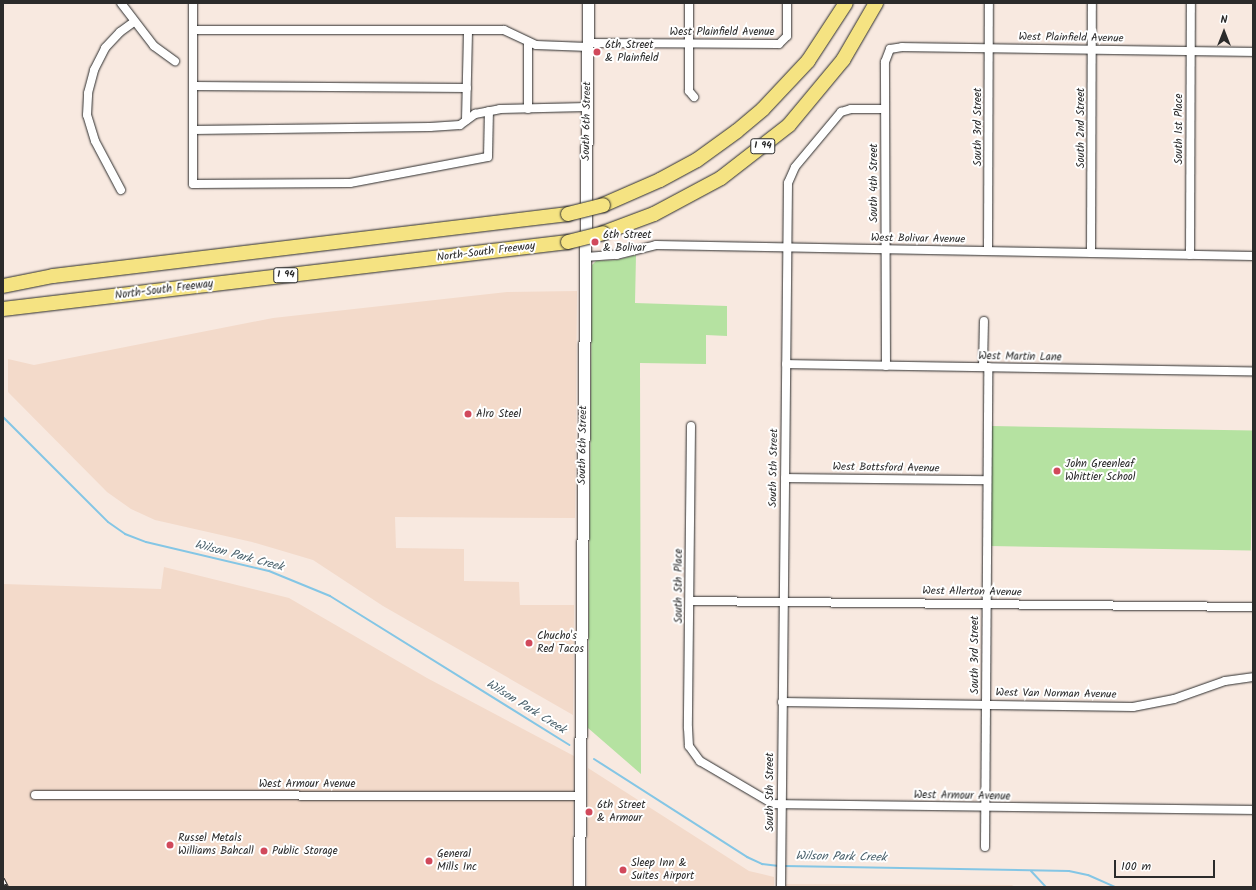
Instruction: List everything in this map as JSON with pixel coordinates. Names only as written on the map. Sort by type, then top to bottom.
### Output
[{"type":"highway","name":"I 94","points":[[3,286],[53,276],[568,214],[603,205],[660,180],[697,160],[737,131],[763,109],[808,61],[846,3]]},
{"type":"highway","name":"North-South Freeway","points":[[3,309],[568,242],[603,234],[654,214],[721,178],[789,125],[843,60],[876,3]]},
{"type":"highway","points":[[3,276],[53,276]]},
{"type":"street","points":[[121,3],[134,22],[154,46],[175,61]]},
{"type":"street","points":[[194,3],[193,184],[350,183],[488,157],[489,111]]},
{"type":"street","name":"South 6th Street","points":[[579,887],[588,3]]},
{"type":"street","points":[[688,3],[689,90],[694,97]]},
{"type":"street","name":"West Plainfield Avenue","points":[[193,30],[504,30],[536,46],[779,44],[784,41],[787,36],[787,3]]},
{"type":"street","name":"South 3rd Street","points":[[988,251],[989,3]]},
{"type":"street","name":"South 2nd Street","points":[[1091,253],[1092,3]]},
{"type":"street","name":"South 1st Place","points":[[1190,255],[1191,3]]},
{"type":"street","points":[[121,190],[95,141],[87,115],[88,92],[94,70],[105,48],[120,32],[134,22]]},
{"type":"street","points":[[466,120],[468,30]]},
{"type":"street","points":[[528,42],[528,109]]},
{"type":"street","name":"West Plainfield Avenue","points":[[890,49],[898,47],[1253,52]]},
{"type":"street","name":"South 4th Street","points":[[886,366],[885,62],[890,49]]},
{"type":"street","points":[[193,86],[467,88]]},
{"type":"street","points":[[193,130],[371,129],[460,125],[475,114],[489,111],[587,107]]},
{"type":"street","name":"South 5th Street","points":[[781,887],[786,248],[788,183],[795,167],[841,112],[850,109],[885,109]]},
{"type":"street","name":"West Bolivar Avenue","points":[[585,257],[617,255],[656,245],[1253,256]]},
{"type":"street","name":"South 3rd Street","points":[[984,321],[987,480],[986,847]]},
{"type":"street","name":"West Martin Lane","points":[[786,364],[1253,371]]},
{"type":"street","name":"South 5th Place","points":[[689,746],[691,426]]},
{"type":"street","name":"West Bottsford Avenue","points":[[785,478],[987,480]]},
{"type":"street","name":"West Allerton Avenue","points":[[690,602],[784,601],[1253,607]]},
{"type":"street","name":"West Van Norman Avenue","points":[[782,702],[1133,707],[1168,701],[1225,681],[1253,677]]},
{"type":"street","name":"West Armour Avenue","points":[[689,746],[700,761],[773,804],[781,805],[1253,810]]},
{"type":"street","name":"West Armour Avenue","points":[[35,795],[579,796]]},
{"type":"shaded area","points":[[577,291],[575,518],[395,517],[396,548],[464,549],[464,581],[519,582],[520,605],[574,605],[573,715],[383,606],[313,560],[252,542],[155,520],[131,509],[107,492],[8,392],[8,359],[34,365],[273,318],[507,292]]},
{"type":"shaded area","points":[[164,567],[289,598],[427,678],[574,756],[572,887],[3,887],[3,584],[161,589]]},
{"type":"shaded area","points":[[588,768],[749,871],[774,877],[774,887],[587,887]]},
{"type":"shaded area","points":[[786,884],[1012,885],[1015,887],[786,887]]},
{"type":"green space","points":[[636,255],[635,303],[727,306],[727,336],[706,335],[706,364],[640,363],[641,774],[588,728],[592,265],[596,261],[617,260]]},
{"type":"green space","points":[[992,426],[1253,431],[1251,551],[990,546]]},
{"type":"waterway","name":"Wilson Park Creek","points":[[3,417],[108,522],[125,534],[146,542],[269,571],[330,596],[569,745]]},
{"type":"waterway","name":"Wilson Park Creek","points":[[594,759],[747,857],[762,864],[779,866]]},
{"type":"waterway","name":"Wilson Park Creek","points":[[784,866],[1069,871],[1088,875],[1115,887]]},
{"type":"waterway","points":[[1031,871],[1046,887]]},
{"type":"railway","points":[[3,879],[7,887]]},
{"type":"place","name":"6th Street & Plainfield","points":[[597,52]]},
{"type":"place","name":"6th Street & Bolivar","points":[[595,242]]},
{"type":"place","name":"Alro Steel","points":[[468,414]]},
{"type":"place","name":"John Greenleaf Whittier School","points":[[1057,471]]},
{"type":"place","name":"Chucho's Red Tacos","points":[[529,643]]},
{"type":"place","name":"6th Street & Armour","points":[[589,812]]},
{"type":"place","name":"Russel Metals Williams Bahcall","points":[[170,845]]},
{"type":"place","name":"Public Storage","points":[[264,851]]},
{"type":"place","name":"General Mills Inc","points":[[429,861]]},
{"type":"place","name":"Sleep Inn & Suites Airport","points":[[623,870]]}]
